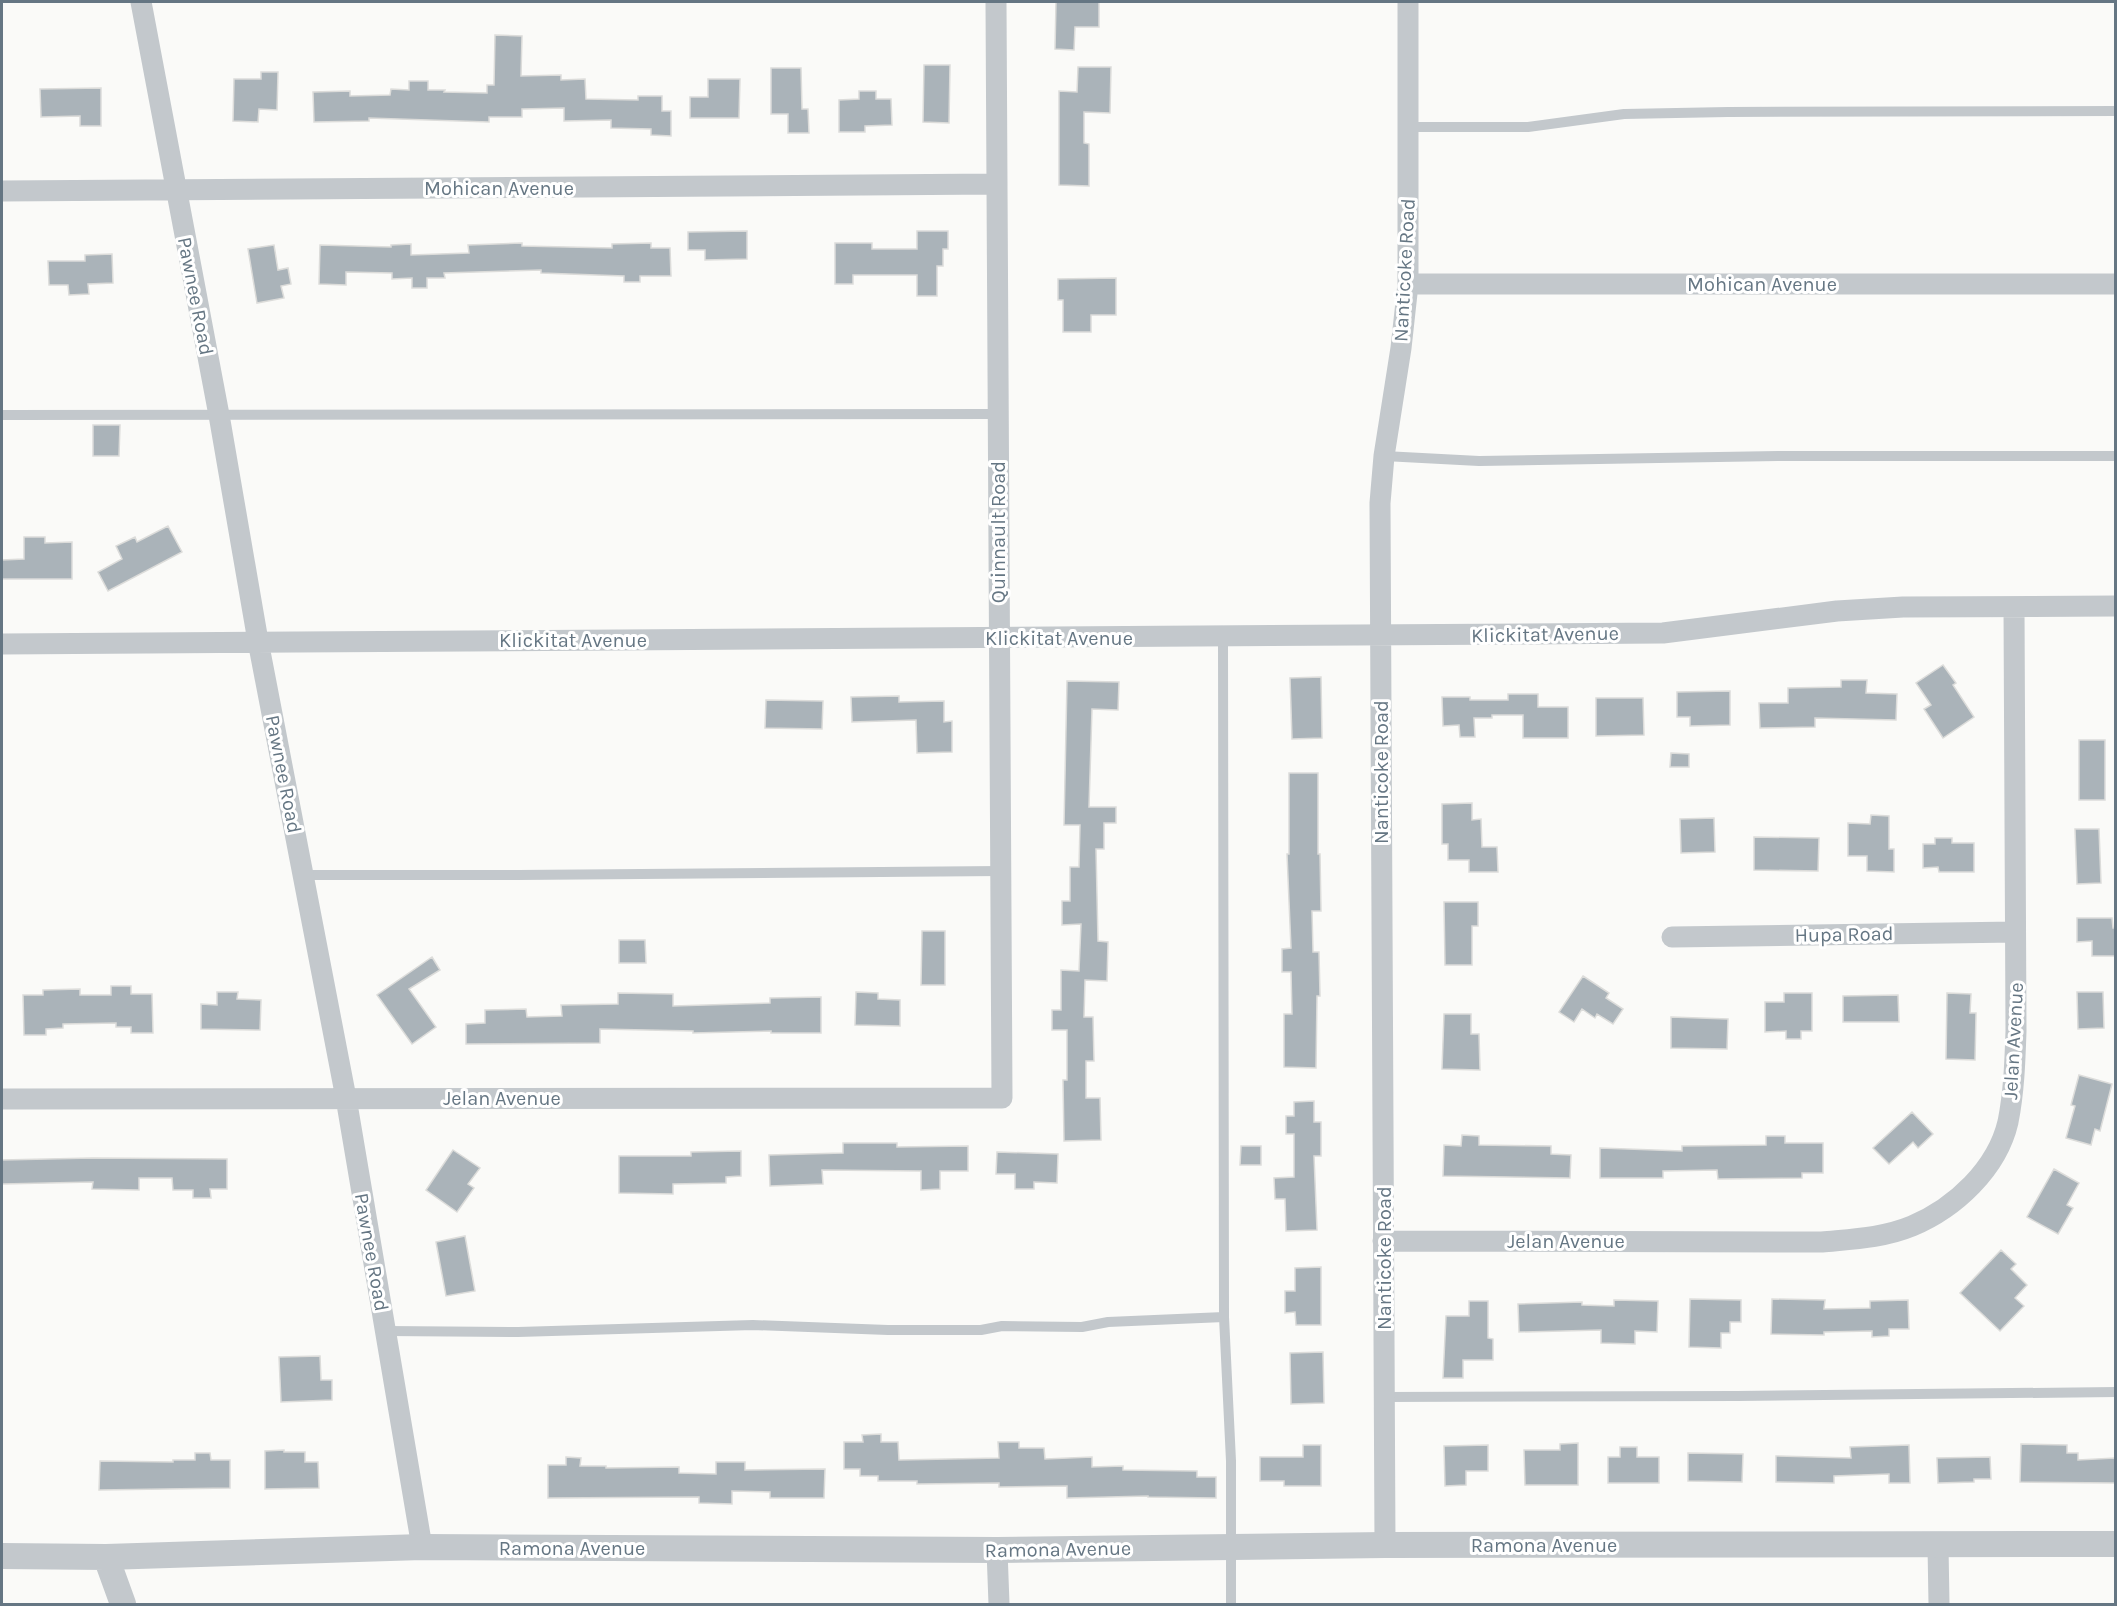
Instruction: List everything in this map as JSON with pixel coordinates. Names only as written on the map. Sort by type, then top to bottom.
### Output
[{"type":"street","name":"Pawnee Road","points":[[141,2],[219,415],[258,641],[346,1098],[422,1547]]},
{"type":"street","name":"Quinnault Road","points":[[996,2],[1002,1098]]},
{"type":"street","name":"Nanticoke Road","points":[[1385,1545],[1380,503],[1384,456],[1401,348],[1408,284],[1408,2]]},
{"type":"street","name":"Mohican Avenue","points":[[2,191],[996,184]]},
{"type":"street","name":"Mohican Avenue","points":[[1408,284],[2115,284]]},
{"type":"street","name":"Klickitat Avenue","points":[[2,644],[1223,638],[1663,633],[1837,611],[1904,607],[2115,606]]},
{"type":"street","name":"Jelan Avenue","points":[[1383,1241],[1822,1242],[1870,1238],[1911,1226],[1945,1207],[1975,1183],[1995,1154],[2007,1124],[2014,1077],[2016,1031],[2014,607]]},
{"type":"street","name":"Hupa Road","points":[[1672,936],[2015,932]]},
{"type":"street","name":"Jelan Avenue","points":[[2,1099],[1002,1098]]},
{"type":"street","name":"Ramona Avenue","points":[[2,1556],[106,1557],[422,1547],[997,1550],[1385,1545],[2115,1544]]},
{"type":"street","points":[[1938,1546],[1939,1605]]},
{"type":"street","points":[[997,1550],[999,1605]]},
{"type":"street","points":[[106,1557],[123,1605]]},
{"type":"lane","points":[[1408,127],[1528,127],[1624,114],[2115,111]]},
{"type":"lane","points":[[2,415],[998,414]]},
{"type":"lane","points":[[1384,456],[1479,461],[1778,456],[2115,456]]},
{"type":"lane","points":[[1223,638],[1224,1317],[1231,1461],[1231,1605]]},
{"type":"lane","points":[[304,874],[530,875],[1001,871]]},
{"type":"lane","points":[[386,1331],[528,1332],[753,1325],[877,1330],[981,1330],[1002,1326],[1082,1327],[1108,1322],[1224,1317]]},
{"type":"lane","points":[[1385,1397],[2115,1392]]},
{"type":"building","points":[[1056,2],[1099,2],[1099,27],[1075,27],[1074,50],[1055,49]]},
{"type":"building","points":[[495,35],[522,36],[521,76],[561,75],[561,80],[585,79],[586,99],[638,100],[638,96],[662,96],[662,111],[671,111],[671,136],[651,135],[651,129],[611,128],[611,120],[564,121],[564,108],[522,109],[522,117],[489,117],[489,122],[369,118],[369,121],[314,122],[313,92],[350,91],[350,96],[390,95],[391,89],[409,90],[409,81],[428,81],[428,90],[487,93],[487,85],[494,85]]},
{"type":"building","points":[[924,65],[950,65],[949,123],[923,122]]},
{"type":"building","points":[[1078,67],[1111,67],[1110,113],[1084,112],[1084,143],[1089,144],[1089,186],[1059,185],[1059,91],[1077,92]]},
{"type":"building","points":[[771,68],[801,68],[802,109],[808,109],[809,133],[788,133],[788,114],[771,114]]},
{"type":"building","points":[[261,72],[278,72],[277,110],[259,109],[258,122],[233,121],[234,79],[261,79]]},
{"type":"building","points":[[708,79],[740,79],[739,118],[690,118],[690,97],[708,97]]},
{"type":"building","points":[[101,88],[101,126],[80,126],[80,116],[41,117],[40,89]]},
{"type":"building","points":[[859,91],[876,91],[876,99],[891,99],[892,125],[865,126],[865,132],[839,132],[839,100],[859,99]]},
{"type":"building","points":[[747,231],[747,259],[705,260],[705,250],[688,250],[688,232]]},
{"type":"building","points":[[917,231],[948,231],[948,249],[943,249],[943,266],[937,266],[937,296],[917,296],[917,275],[853,275],[853,284],[835,284],[835,243],[872,243],[872,249],[917,249]]},
{"type":"building","points":[[522,243],[522,246],[612,248],[612,244],[651,243],[651,248],[670,248],[671,276],[640,276],[640,282],[624,282],[624,276],[541,273],[541,270],[444,273],[445,278],[427,278],[427,288],[412,288],[412,278],[392,279],[392,273],[346,272],[346,285],[319,284],[320,245],[391,247],[391,245],[411,244],[411,255],[469,253],[468,245]]},
{"type":"building","points":[[274,245],[278,270],[288,268],[291,284],[281,286],[284,298],[257,303],[248,249]]},
{"type":"building","points":[[112,254],[113,283],[88,284],[89,294],[69,295],[68,285],[49,285],[48,261],[85,261],[85,255]]},
{"type":"building","points":[[1116,278],[1116,315],[1091,315],[1091,332],[1063,332],[1063,300],[1058,300],[1058,279]]},
{"type":"building","points":[[93,425],[120,425],[119,456],[93,456]]},
{"type":"building","points":[[168,526],[182,552],[108,591],[98,572],[122,559],[116,546],[135,537],[137,542]]},
{"type":"building","points":[[24,537],[45,537],[45,543],[72,542],[72,579],[2,579],[2,560],[24,559]]},
{"type":"building","points":[[1943,665],[1956,683],[1953,685],[1974,717],[1943,738],[1924,709],[1931,705],[1916,683]]},
{"type":"building","points":[[1321,677],[1322,738],[1292,739],[1290,678]]},
{"type":"building","points":[[1841,680],[1867,680],[1866,693],[1897,694],[1896,720],[1815,718],[1815,727],[1760,728],[1759,703],[1788,703],[1788,688],[1841,687]]},
{"type":"building","points":[[1067,681],[1119,682],[1118,710],[1092,709],[1089,807],[1116,807],[1116,823],[1104,823],[1104,849],[1096,849],[1098,941],[1108,942],[1107,981],[1085,980],[1084,1017],[1093,1017],[1094,1061],[1086,1061],[1086,1098],[1100,1098],[1101,1140],[1064,1141],[1063,1080],[1067,1080],[1067,1030],[1052,1030],[1052,1010],[1061,1010],[1061,970],[1079,971],[1081,924],[1062,925],[1062,901],[1070,901],[1070,867],[1079,867],[1080,825],[1064,825]]},
{"type":"building","points":[[1730,691],[1730,725],[1690,726],[1690,717],[1677,717],[1677,692]]},
{"type":"building","points":[[1508,694],[1538,694],[1538,707],[1568,707],[1568,738],[1523,738],[1523,715],[1492,715],[1492,718],[1474,718],[1475,737],[1460,737],[1459,725],[1443,726],[1442,697],[1508,700]]},
{"type":"building","points":[[899,696],[899,702],[944,701],[944,722],[952,721],[952,752],[917,753],[916,720],[852,722],[851,697]]},
{"type":"building","points":[[1596,698],[1643,698],[1644,735],[1596,736]]},
{"type":"building","points":[[766,700],[823,701],[822,729],[765,728]]},
{"type":"building","points":[[2079,740],[2105,740],[2105,800],[2079,800]]},
{"type":"building","points":[[1671,753],[1689,754],[1689,767],[1670,767]]},
{"type":"building","points":[[1289,773],[1318,773],[1321,911],[1312,911],[1313,952],[1319,952],[1320,996],[1317,996],[1316,1068],[1284,1067],[1284,1014],[1292,1014],[1291,972],[1282,972],[1282,949],[1291,948],[1287,854],[1289,854]]},
{"type":"building","points":[[1472,803],[1472,820],[1481,819],[1482,847],[1497,847],[1498,872],[1469,872],[1469,860],[1448,860],[1448,844],[1442,844],[1442,804]]},
{"type":"building","points":[[1871,815],[1889,816],[1889,849],[1894,849],[1894,872],[1867,871],[1867,856],[1848,856],[1848,823],[1870,824]]},
{"type":"building","points":[[1714,818],[1715,852],[1681,853],[1680,819]]},
{"type":"building","points":[[2075,829],[2099,829],[2101,883],[2077,884]]},
{"type":"building","points":[[1754,837],[1819,838],[1818,871],[1754,870]]},
{"type":"building","points":[[1935,838],[1952,838],[1952,843],[1974,843],[1974,872],[1939,872],[1938,867],[1923,868],[1923,844],[1935,844]]},
{"type":"building","points":[[1444,902],[1478,902],[1478,926],[1472,926],[1472,965],[1445,965]]},
{"type":"building","points":[[2077,918],[2112,918],[2113,928],[2115,928],[2115,956],[2092,956],[2092,941],[2077,942]]},
{"type":"building","points":[[922,931],[945,931],[945,985],[921,985]]},
{"type":"building","points":[[619,940],[645,940],[646,963],[619,963]]},
{"type":"building","points":[[432,957],[440,970],[409,989],[436,1027],[412,1044],[377,995]]},
{"type":"building","points":[[1583,976],[1609,993],[1606,998],[1623,1009],[1613,1024],[1597,1014],[1595,1018],[1582,1009],[1574,1022],[1559,1012]]},
{"type":"building","points":[[111,986],[131,986],[131,994],[152,994],[153,1033],[131,1033],[131,1027],[116,1027],[116,1023],[63,1024],[63,1028],[46,1029],[46,1035],[24,1035],[23,995],[43,995],[43,990],[80,989],[80,995],[111,995]]},
{"type":"building","points":[[217,992],[238,992],[237,999],[261,1000],[260,1030],[201,1029],[201,1004],[217,1005]]},
{"type":"building","points":[[856,992],[878,993],[878,999],[900,1000],[900,1026],[855,1025]]},
{"type":"building","points":[[2077,992],[2103,992],[2104,1028],[2078,1029]]},
{"type":"building","points":[[618,993],[673,994],[673,1006],[770,1003],[770,998],[821,997],[821,1033],[771,1033],[771,1031],[693,1033],[693,1031],[600,1029],[600,1043],[466,1044],[466,1024],[485,1023],[485,1010],[526,1009],[527,1017],[562,1016],[561,1005],[618,1004]]},
{"type":"building","points":[[1784,993],[1812,993],[1812,1031],[1801,1031],[1801,1039],[1786,1039],[1786,1031],[1765,1032],[1765,1002],[1784,1002]]},
{"type":"building","points":[[1947,993],[1971,994],[1970,1013],[1976,1013],[1975,1060],[1946,1059]]},
{"type":"building","points":[[1898,995],[1899,1022],[1843,1022],[1843,996]]},
{"type":"building","points":[[1444,1014],[1471,1014],[1471,1034],[1479,1034],[1480,1070],[1442,1069]]},
{"type":"building","points":[[1671,1017],[1728,1019],[1727,1049],[1671,1048]]},
{"type":"building","points":[[2079,1075],[2112,1084],[2100,1131],[2095,1129],[2091,1145],[2066,1138],[2075,1106],[2071,1105]]},
{"type":"building","points":[[1314,1101],[1314,1122],[1321,1122],[1321,1156],[1314,1156],[1317,1230],[1286,1231],[1285,1199],[1275,1199],[1274,1178],[1294,1177],[1294,1134],[1286,1134],[1286,1116],[1294,1116],[1294,1102]]},
{"type":"building","points":[[1912,1112],[1933,1134],[1918,1148],[1913,1142],[1889,1164],[1873,1148]]},
{"type":"building","points":[[1462,1135],[1479,1136],[1479,1145],[1551,1146],[1551,1154],[1571,1155],[1570,1178],[1443,1176],[1444,1145],[1461,1146]]},
{"type":"building","points":[[1766,1136],[1785,1136],[1785,1143],[1823,1143],[1823,1173],[1802,1173],[1802,1178],[1718,1179],[1717,1170],[1663,1171],[1663,1178],[1600,1178],[1600,1148],[1682,1151],[1682,1146],[1766,1145]]},
{"type":"building","points":[[843,1143],[897,1143],[897,1147],[968,1146],[968,1171],[940,1171],[940,1189],[921,1190],[921,1171],[822,1170],[823,1184],[770,1186],[769,1155],[843,1153]]},
{"type":"building","points":[[1241,1146],[1261,1146],[1261,1165],[1240,1165]]},
{"type":"building","points":[[453,1150],[480,1168],[468,1184],[474,1188],[457,1212],[426,1190]]},
{"type":"building","points":[[741,1151],[741,1176],[726,1177],[726,1183],[673,1184],[673,1194],[619,1193],[619,1156],[691,1156],[691,1152]]},
{"type":"building","points":[[997,1152],[1058,1154],[1057,1183],[1034,1182],[1034,1189],[1015,1189],[1015,1174],[996,1174]]},
{"type":"building","points":[[227,1159],[227,1189],[210,1189],[211,1198],[193,1198],[193,1190],[173,1190],[172,1178],[139,1178],[139,1190],[92,1189],[93,1182],[2,1184],[2,1160]]},
{"type":"building","points":[[2054,1169],[2079,1183],[2067,1205],[2073,1208],[2058,1234],[2027,1217]]},
{"type":"building","points":[[465,1236],[475,1291],[446,1296],[436,1242]]},
{"type":"building","points":[[2001,1250],[2016,1264],[2011,1269],[2027,1285],[2015,1298],[2024,1306],[2000,1331],[1960,1293]]},
{"type":"building","points":[[1321,1267],[1321,1325],[1296,1325],[1295,1312],[1285,1313],[1285,1291],[1295,1291],[1295,1268]]},
{"type":"building","points":[[1690,1299],[1741,1300],[1741,1322],[1730,1322],[1730,1333],[1721,1333],[1721,1348],[1689,1347]]},
{"type":"building","points":[[1772,1299],[1825,1300],[1824,1309],[1870,1308],[1870,1301],[1908,1300],[1909,1329],[1889,1329],[1889,1336],[1872,1337],[1872,1331],[1824,1332],[1824,1335],[1771,1334]]},
{"type":"building","points":[[1614,1300],[1658,1301],[1657,1332],[1635,1331],[1635,1344],[1601,1343],[1601,1330],[1519,1332],[1518,1304],[1582,1302],[1582,1305],[1614,1306]]},
{"type":"building","points":[[1469,1301],[1488,1301],[1488,1338],[1493,1339],[1493,1360],[1463,1360],[1463,1378],[1443,1378],[1446,1316],[1469,1316]]},
{"type":"building","points":[[1323,1352],[1324,1403],[1291,1404],[1290,1353]]},
{"type":"building","points":[[320,1356],[321,1380],[332,1380],[332,1400],[281,1402],[279,1357]]},
{"type":"building","points":[[881,1434],[881,1442],[898,1442],[899,1460],[999,1458],[998,1442],[1019,1442],[1019,1448],[1044,1448],[1045,1459],[1092,1457],[1092,1467],[1123,1466],[1123,1470],[1197,1471],[1197,1477],[1216,1477],[1216,1498],[1148,1496],[1067,1498],[1067,1486],[999,1487],[999,1483],[917,1484],[917,1481],[878,1481],[878,1476],[860,1476],[860,1469],[844,1469],[844,1442],[863,1442],[862,1435]]},
{"type":"building","points":[[1578,1443],[1578,1485],[1525,1485],[1524,1450],[1560,1450],[1560,1444]]},
{"type":"building","points":[[2021,1444],[2067,1445],[2067,1453],[2078,1453],[2078,1460],[2115,1458],[2115,1483],[2020,1482]]},
{"type":"building","points":[[1303,1445],[1321,1445],[1321,1486],[1284,1486],[1284,1481],[1260,1481],[1260,1457],[1303,1457]]},
{"type":"building","points":[[1488,1445],[1488,1471],[1466,1471],[1466,1485],[1445,1486],[1444,1446]]},
{"type":"building","points":[[1909,1445],[1910,1483],[1889,1483],[1889,1474],[1834,1476],[1834,1483],[1776,1482],[1776,1456],[1851,1458],[1850,1447]]},
{"type":"building","points":[[1620,1447],[1637,1447],[1637,1457],[1659,1457],[1659,1483],[1608,1483],[1608,1457],[1620,1457]]},
{"type":"building","points":[[284,1450],[284,1452],[305,1452],[305,1462],[318,1462],[319,1488],[265,1489],[265,1451]]},
{"type":"building","points":[[195,1453],[210,1453],[211,1460],[230,1460],[230,1488],[99,1490],[100,1461],[173,1462],[173,1460],[195,1460]]},
{"type":"building","points":[[1688,1453],[1743,1454],[1742,1482],[1688,1481]]},
{"type":"building","points":[[566,1457],[581,1458],[580,1466],[679,1467],[679,1473],[716,1474],[716,1462],[745,1462],[745,1470],[825,1469],[824,1498],[770,1498],[770,1492],[732,1491],[732,1504],[699,1503],[699,1497],[548,1498],[548,1465],[566,1465]]},
{"type":"building","points":[[1990,1457],[1991,1479],[1938,1483],[1937,1458]]}]
